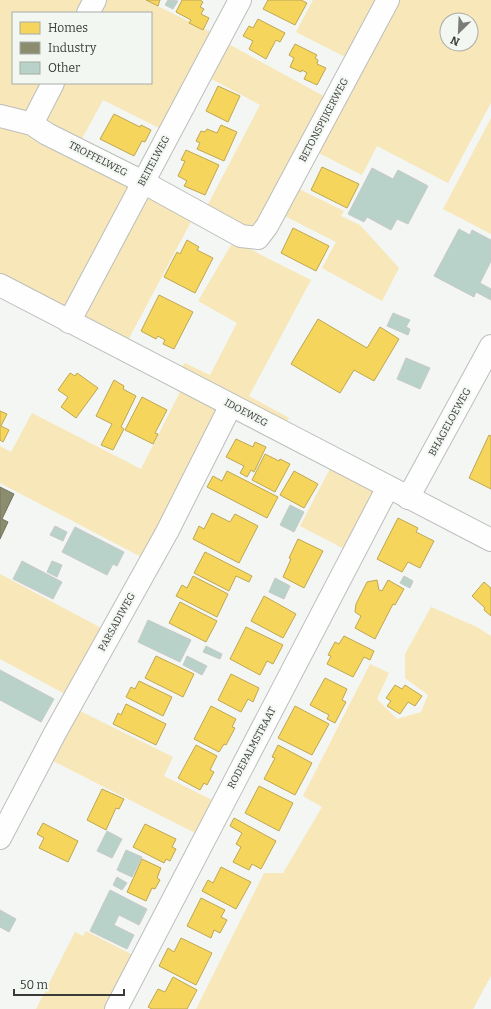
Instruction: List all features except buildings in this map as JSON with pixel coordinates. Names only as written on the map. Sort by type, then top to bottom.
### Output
[{"type":"street","points":[[89,12],[95,0]]},
{"type":"street","name":"BEITELWEG","points":[[69,322],[240,0]]},
{"type":"street","name":"BETONSPIJKERWEG","points":[[258,238],[267,226],[388,0]]},
{"type":"street","points":[[32,124],[52,84]]},
{"type":"street","name":"TROFFELWEG","points":[[0,116],[32,124],[47,134],[143,182],[241,236],[258,238]]},
{"type":"street","name":"IDOEWEG","points":[[0,285],[491,540]]},
{"type":"street","name":"BHAGELOEWEG","points":[[408,498],[491,346]]},
{"type":"street","name":"PARSADIWEG","points":[[0,838],[55,733],[166,532],[231,405]]},
{"type":"street","name":"RODEPALMSTRAAT","points":[[116,1009],[388,487]]},
{"type":"shaded area","points":[[0,0],[89,0],[83,12],[12,12],[12,84],[45,84],[28,114],[0,110]]},
{"type":"shaded area","points":[[100,0],[145,0],[215,34],[163,130],[103,100],[79,144],[38,118],[55,84],[152,84],[152,12],[94,12]]},
{"type":"shaded area","points":[[313,0],[381,0],[351,60],[296,32]]},
{"type":"shaded area","points":[[392,0],[491,0],[491,103],[448,183],[377,146],[362,175],[313,150]]},
{"type":"shaded area","points":[[223,41],[329,99],[265,219],[249,231],[205,210],[260,105],[204,75]]},
{"type":"shaded area","points":[[491,118],[491,234],[443,209]]},
{"type":"shaded area","points":[[0,119],[129,183],[132,192],[68,309],[0,278]]},
{"type":"shaded area","points":[[295,187],[344,211],[341,216],[360,225],[399,268],[382,301],[322,268],[336,242],[281,214]]},
{"type":"shaded area","points":[[148,194],[194,216],[126,344],[80,320]]},
{"type":"shaded area","points":[[234,240],[311,280],[249,396],[289,418],[284,427],[177,371],[185,363],[210,375],[237,323],[198,301]]},
{"type":"shaded area","points":[[183,386],[219,411],[145,559],[0,483],[0,446],[11,452],[32,413],[141,469]]},
{"type":"shaded area","points":[[332,465],[376,489],[350,552],[300,526]]},
{"type":"shaded area","points":[[0,574],[105,630],[67,695],[0,659]]},
{"type":"shaded area","points":[[431,607],[477,627],[491,636],[491,976],[473,1009],[196,1009],[264,873],[283,873],[322,807],[303,796],[370,664],[389,673],[377,699],[397,719],[421,712],[428,695],[405,678],[405,654]]},
{"type":"shaded area","points":[[74,708],[173,757],[164,776],[216,802],[199,835],[47,758]]},
{"type":"shaded area","points":[[86,931],[137,957],[109,1009],[36,1009],[75,932],[83,936]]}]
